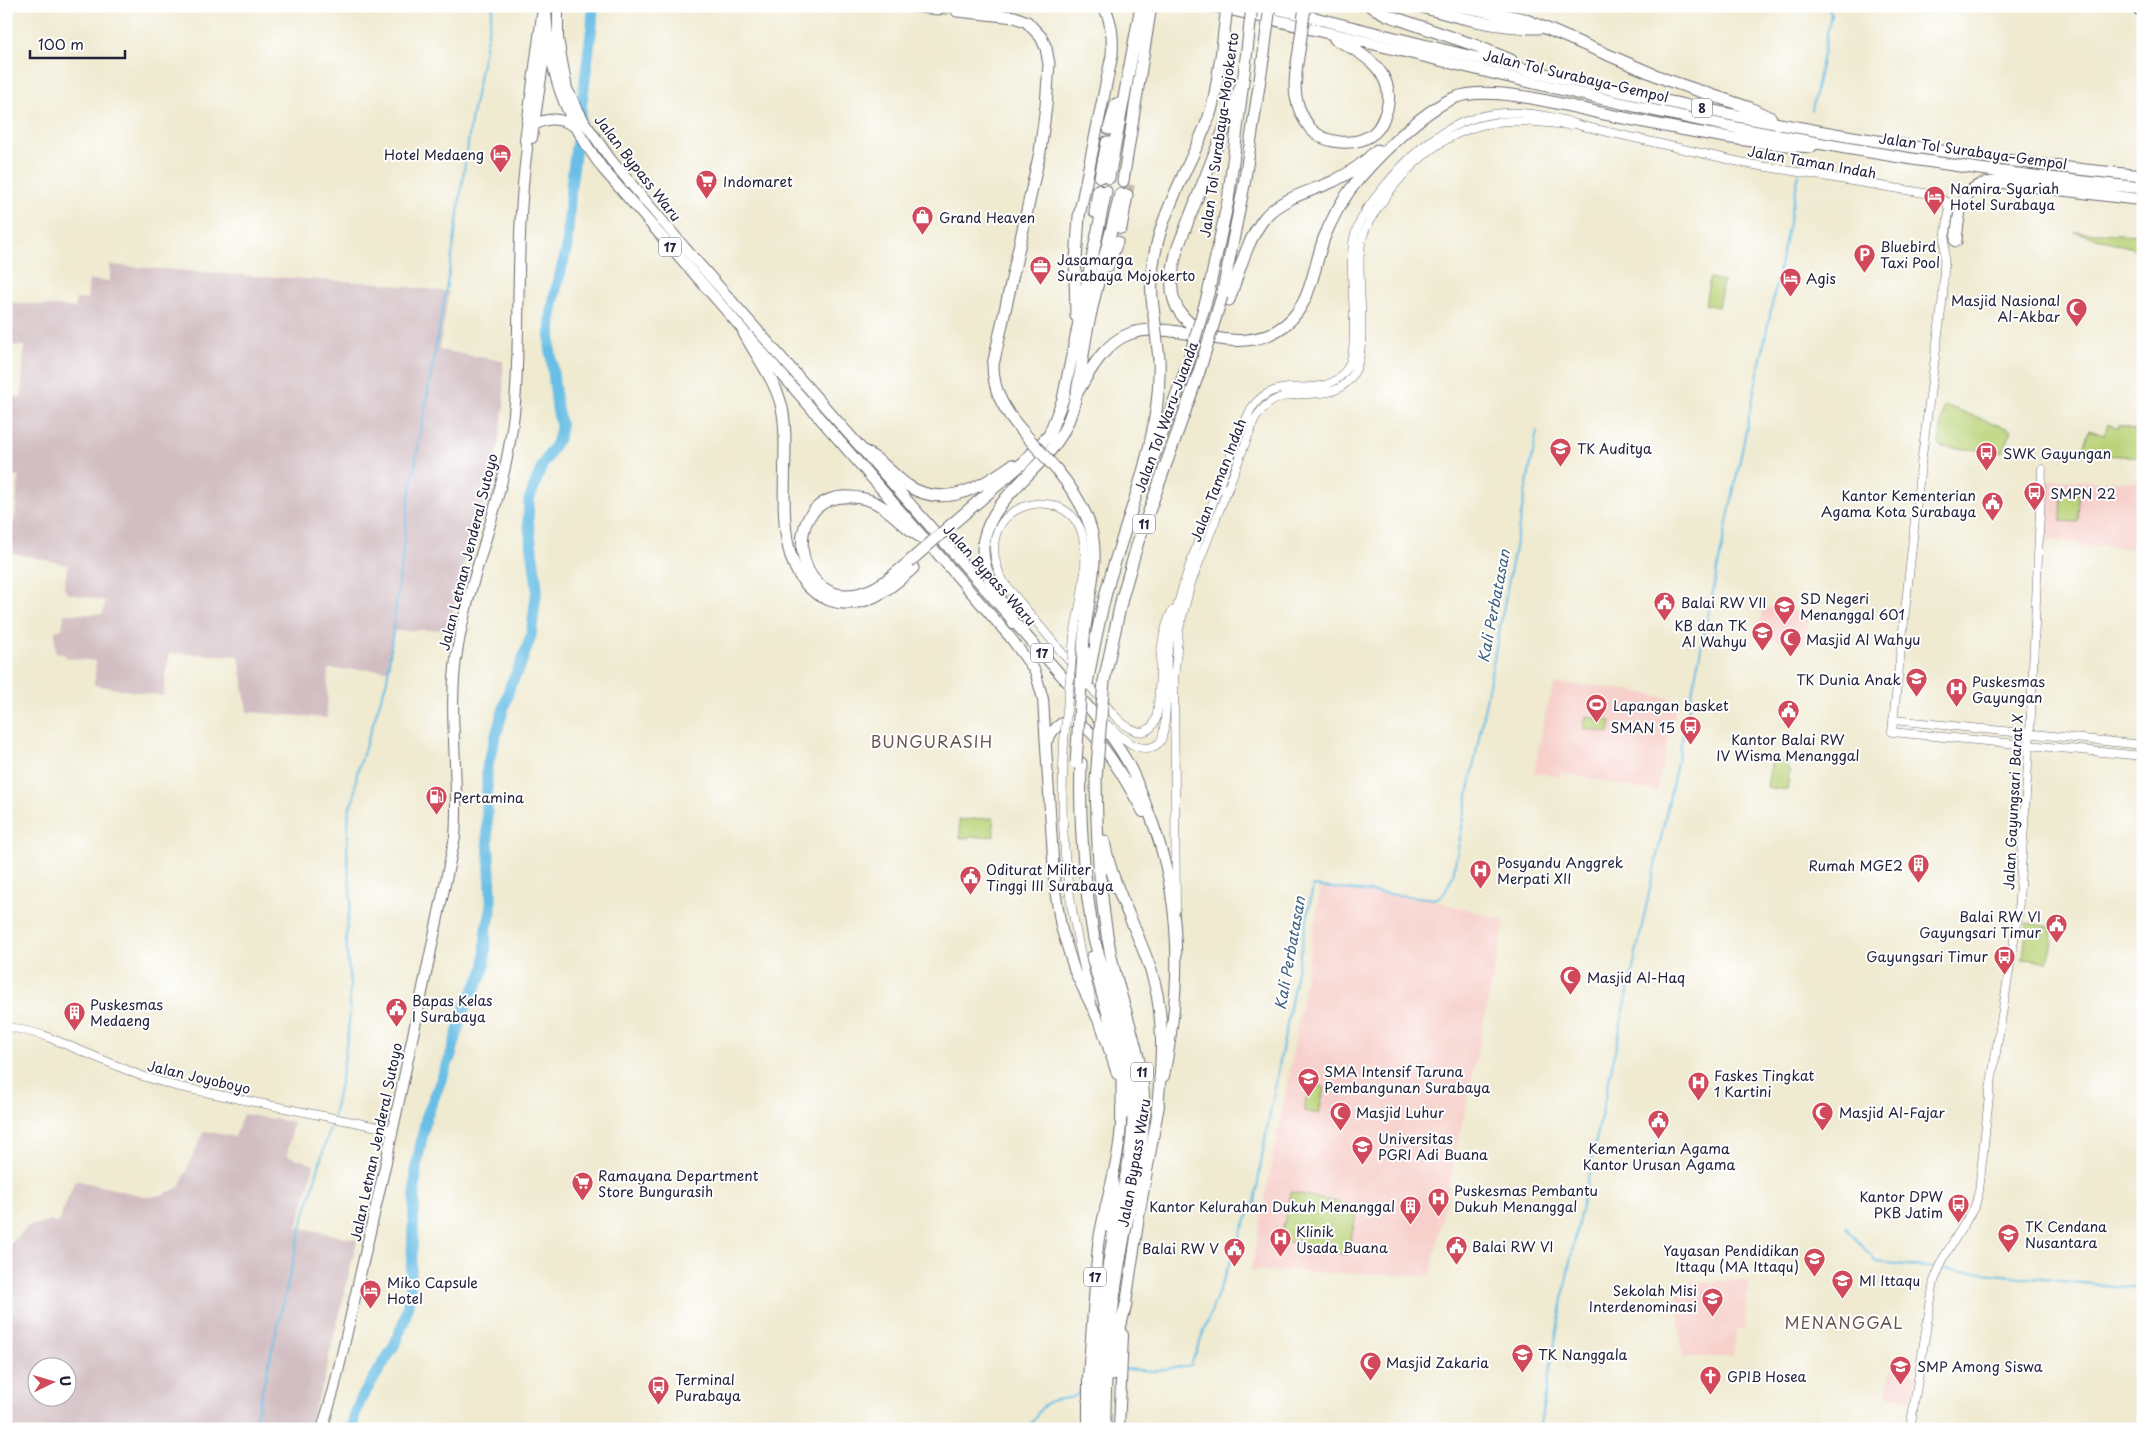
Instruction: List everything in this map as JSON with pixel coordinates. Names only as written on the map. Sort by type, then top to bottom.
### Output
[{"type":"highway","name":"Jalan Bypass Waru","points":[[545,6],[548,31],[558,67],[567,89],[589,130],[624,176],[1094,714],[1129,765],[1157,836],[1170,886],[1176,921],[1176,987],[1170,1047],[1140,1210],[1126,1304]]},
{"type":"highway","name":"Jalan Letnan Jenderal Sutoyo","points":[[322,1429],[334,1389],[393,1130],[455,837],[457,798],[453,679],[457,650],[511,435],[516,386],[519,246],[527,148],[526,137],[545,6]]},
{"type":"highway","name":"Jalan Letnan Jenderal Sutoyo","points":[[527,148],[531,141],[534,125],[552,6]]},
{"type":"highway","name":"Jalan Bypass Waru","points":[[558,6],[558,67],[562,100],[576,128],[596,160],[1031,664],[1040,685],[1046,742],[1055,890],[1060,927],[1074,972],[1113,1056],[1122,1116],[1119,1152],[1101,1223],[1098,1245],[1105,1367]]},
{"type":"highway","points":[[914,6],[938,9]]},
{"type":"highway","points":[[1076,335],[1075,276],[1079,216],[1112,55],[1113,36],[1111,20],[1104,6]]},
{"type":"highway","name":"Jalan Tol Surabaya–Gempol","points":[[1214,6],[1602,99],[1846,148],[2044,178],[2143,188]]},
{"type":"highway","points":[[1128,522],[1156,414],[1159,388],[1159,359],[1152,298],[1151,265],[1158,237],[1209,115],[1227,6]]},
{"type":"highway","name":"Jalan Tol Surabaya–Mojokerto","points":[[1128,522],[1162,437],[1186,369],[1208,294],[1228,200],[1252,6]]},
{"type":"highway","name":"Jalan Tol Surabaya–Gempol","points":[[1270,6],[1615,90],[1782,124],[2005,161],[2143,176]]},
{"type":"highway","name":"Jalan Tol Waru–Juanda","points":[[1105,1367],[1115,1288],[1140,1153],[1144,1108],[1138,1050],[1111,956],[1101,880],[1096,779],[1104,681],[1113,634],[1147,513],[1225,298],[1244,185],[1270,6]]},
{"type":"highway","points":[[1291,24],[1332,38],[1355,48],[1381,72],[1388,87],[1388,104],[1384,119],[1374,132],[1360,140],[1342,142],[1328,139],[1312,130],[1302,116],[1296,96],[1300,44],[1305,6]]},
{"type":"highway","points":[[1370,6],[1387,14],[1478,46],[1529,69]]},
{"type":"highway","points":[[1419,6],[1465,19],[1519,28],[1546,28]]},
{"type":"highway","points":[[1461,6],[1524,19],[1667,80],[1750,108],[1782,124]]},
{"type":"highway","points":[[1107,142],[1104,177],[1146,9]]},
{"type":"highway","points":[[1126,181],[1146,9]]},
{"type":"highway","points":[[957,11],[1015,17],[1027,22],[1041,36],[1046,48],[1049,64],[1040,152],[993,366],[994,383],[999,398],[1008,414],[1056,469],[1080,501],[1093,535],[1095,570],[1079,636],[1078,763]]},
{"type":"highway","points":[[1109,129],[1115,106],[1129,72]]},
{"type":"highway","points":[[1223,340],[1196,328],[1184,318],[1173,298],[1171,277],[1178,247],[1242,83]]},
{"type":"highway","points":[[1225,298],[1252,240],[1266,216],[1281,204],[1334,181],[1361,165],[1416,114],[1441,96],[1466,88],[1498,87],[1587,105],[1596,112]]},
{"type":"highway","points":[[1075,397],[1102,353],[1113,342],[1126,335],[1140,331],[1162,330],[1241,341],[1262,338],[1280,329],[1294,318],[1311,286],[1325,237],[1337,210],[1347,194],[1389,148],[1440,105],[1455,97],[1485,93],[1549,101],[1701,132],[1794,146],[1846,148]]},
{"type":"highway","points":[[534,125],[552,119],[564,121],[576,128]]},
{"type":"highway","points":[[1956,241],[1958,220],[1963,201],[1967,194],[1985,183],[1999,182],[2143,200]]},
{"type":"highway","points":[[953,529],[1034,453],[1048,435],[1054,423],[1063,399],[1090,271],[1102,190]]},
{"type":"highway","points":[[1014,622],[994,588],[986,568],[984,540],[989,524],[999,508],[1046,455],[1061,436],[1066,426],[1075,397],[1092,309],[1124,194],[1121,228]]},
{"type":"highway","points":[[1092,309],[1117,242]]},
{"type":"highway","points":[[744,333],[772,381],[782,408],[786,439],[785,505],[787,543],[794,563],[805,583],[827,599],[842,603],[859,602],[882,593],[953,529],[1046,455]]},
{"type":"highway","points":[[865,452],[875,457],[914,489],[930,495],[957,494],[976,488],[1018,460],[1054,423]]},
{"type":"highway","points":[[911,565],[869,591],[850,594],[835,592],[820,584],[807,570],[802,552],[805,527],[813,513],[825,503],[840,498],[857,498],[874,502],[885,508],[916,535],[924,539]]},
{"type":"highway","name":"11","points":[[1078,763],[1093,652],[1110,579],[1128,522]]},
{"type":"highway","points":[[1046,742],[1056,727],[1065,722],[1076,722],[1088,729],[1114,764],[1157,836]]},
{"type":"highway","name":"Jalan Tol Waru–Juanda","points":[[1078,763],[1082,836],[1094,939],[1125,1042],[1132,1092],[1133,1123],[1130,1152],[1106,1279],[1105,1429]]},
{"type":"highway","points":[[1096,795],[1110,869],[1154,982],[1162,1040],[1157,1112]]},
{"type":"highway","points":[[1082,836],[1081,876],[1088,935],[1096,973],[1119,1054],[1122,1079],[1122,1116]]},
{"type":"highway","points":[[1106,1279],[1113,1180]]},
{"type":"highway","points":[[1112,1429],[1105,1384],[1105,1367],[1126,1304]]},
{"type":"highway","points":[[1088,1429],[1105,1384]]},
{"type":"highway","points":[[1105,1384],[1119,1429]]},
{"type":"highway","name":"Jalan Tol Waru–Juanda","points":[[1097,1429],[1105,1384]]},
{"type":"street","name":"Jalan Taman Indah","points":[[1177,602],[1190,562],[1254,421],[1263,406],[1269,401],[1283,396],[1329,392],[1341,386],[1355,372],[1361,349],[1360,250],[1369,212],[1422,156],[1453,134],[1468,128],[1511,120],[1582,126],[1749,164],[1936,195],[1946,202],[1949,217],[1945,240],[1944,294],[1921,464],[1893,720]]},
{"type":"street","name":"Jalan Gayungsari Barat X","points":[[1910,1429],[1920,1374],[1931,1291],[1938,1270],[1975,1206],[1979,1192],[1989,1096],[2018,915],[2030,734],[2042,469]]},
{"type":"street","name":"Jalan Taman Indah","points":[[1176,921],[1175,660],[1186,598],[1223,489]]},
{"type":"street","points":[[1095,1015],[1076,938],[1067,876],[1063,806],[1064,741],[1079,636],[1085,568],[1081,531],[1074,518],[1058,508],[1044,504],[1020,508],[1006,518],[994,539],[993,555],[1005,584],[1114,715],[1122,724],[1132,730],[1146,730],[1154,725],[1161,649],[1167,622],[1177,602]]},
{"type":"street","points":[[1094,714],[1125,740],[1139,747],[1155,746],[1162,740],[1165,728],[1168,657],[1177,602]]},
{"type":"street","points":[[2143,745],[1893,720],[1892,732],[2143,756]]},
{"type":"street","name":"Jalan Joyoboyo","points":[[6,1026],[43,1035],[139,1076],[175,1086],[393,1130]]},
{"type":"shaded area","points":[[110,265],[379,283],[449,292],[439,350],[503,361],[504,406],[497,452],[490,485],[468,546],[449,629],[394,631],[388,670],[328,669],[327,718],[247,712],[239,656],[169,653],[163,696],[94,685],[96,661],[66,658],[66,655],[55,652],[55,631],[62,629],[64,614],[103,614],[105,601],[67,593],[64,586],[68,565],[8,552],[11,535],[6,534],[6,522],[14,523],[19,477],[6,476],[8,415],[6,414],[6,396],[21,397],[24,346],[6,345],[6,302],[75,308],[76,299],[87,300],[89,280],[110,281]]},
{"type":"shaded area","points":[[2050,480],[2143,482],[2143,550],[2099,545],[2097,547],[2079,546],[2078,543],[2047,540]]},
{"type":"shaded area","name":"SD Negeri Menanggal 601","points":[[1764,607],[1810,612],[1805,645],[1758,637]]},
{"type":"shaded area","points":[[1556,684],[1587,685],[1639,692],[1678,700],[1656,792],[1560,772],[1558,777],[1534,772],[1545,716],[1553,688]]},
{"type":"shaded area","name":"Universitas PGRI Adi Buana","points":[[1321,886],[1428,899],[1505,920],[1430,1276],[1251,1270],[1292,1059]]},
{"type":"shaded area","points":[[243,1114],[293,1122],[287,1155],[314,1165],[297,1227],[357,1240],[323,1383],[307,1429],[6,1429],[6,1248],[28,1226],[50,1221],[58,1223],[75,1180],[148,1197],[162,1195],[179,1187],[204,1131],[235,1137]]},
{"type":"shaded area","name":"Sekolah Misi Interdenominasi","points":[[1743,1280],[1748,1282],[1745,1330],[1736,1330],[1733,1357],[1682,1357],[1676,1284]]},
{"type":"shaded area","name":"SMP Among Siswa","points":[[1892,1369],[1916,1374],[1911,1400],[1886,1395]]},
{"type":"green space","points":[[2075,232],[2143,235],[2143,251]]},
{"type":"green space","points":[[1710,278],[1723,281],[1718,307],[1705,304]]},
{"type":"green space","points":[[1944,405],[2012,430],[2003,452],[1941,447],[1939,443]]},
{"type":"green space","points":[[2108,424],[2118,428],[2119,425],[2143,433],[2143,457],[2081,454],[2089,430],[2104,435]]},
{"type":"green space","points":[[2062,491],[2079,492],[2078,522],[2061,521]]},
{"type":"green space","name":"Lapangan basket","points":[[1586,716],[1611,721],[1609,733],[1583,728]]},
{"type":"green space","points":[[1772,759],[1788,762],[1787,769],[1790,770],[1787,790],[1767,787]]},
{"type":"green space","points":[[993,818],[994,836],[960,838],[959,820]]},
{"type":"green space","points":[[2027,923],[2051,927],[2052,944],[2047,961],[2023,959]]},
{"type":"green space","points":[[1309,1084],[1324,1087],[1319,1114],[1304,1111]]},
{"type":"green space","points":[[1291,1192],[1358,1207],[1347,1255],[1280,1240]]},
{"type":"waterway","points":[[333,1117],[343,1069],[349,1023],[350,985],[346,940],[351,903],[347,851],[349,809],[354,798],[357,773],[387,680],[409,499],[453,249],[471,121],[493,6]]},
{"type":"waterway","points":[[353,1429],[354,1417],[361,1399],[394,1346],[405,1318],[410,1295],[416,1168],[426,1118],[451,1055],[465,1006],[485,966],[486,929],[491,913],[487,824],[487,767],[510,686],[531,636],[537,587],[528,519],[529,500],[542,466],[559,438],[561,426],[557,408],[550,346],[551,316],[567,247],[571,186],[593,6]]},
{"type":"waterway","points":[[1812,110],[1831,14],[1829,6]]},
{"type":"waterway","points":[[1800,170],[1803,155]]},
{"type":"waterway","points":[[1539,1429],[1569,1266],[1689,707],[1799,174]]},
{"type":"waterway","name":"Kali Perbatasan","points":[[1125,1369],[1153,1371],[1191,1365],[1245,1222],[1255,1203],[1262,1156],[1313,886],[1436,899],[1445,892],[1453,875],[1537,431]]},
{"type":"waterway","points":[[253,1429],[302,1224],[332,1121]]},
{"type":"waterway","points":[[1846,1227],[1876,1262],[1936,1268]]},
{"type":"waterway","points":[[1941,1269],[2143,1289]]},
{"type":"waterway","name":"Kali Perbatasan","points":[[1028,1429],[1047,1403],[1078,1394],[1084,1384]]},
{"type":"tunnel","points":[[938,9],[957,11]]},
{"type":"tunnel","points":[[1127,195],[1130,182]]},
{"type":"railway","points":[[2126,6],[2143,17]]},
{"type":"place","name":"Hotel Medaeng","points":[[500,173]]},
{"type":"place","name":"Indomaret","points":[[707,200]]},
{"type":"place","name":"Namira Syariah Hotel Surabaya","points":[[1934,215]]},
{"type":"place","name":"Grand Heaven","points":[[923,236]]},
{"type":"place","name":"Bluebird Taxi Pool","points":[[1864,273]]},
{"type":"place","name":"Jasamarga Surabaya Mojokerto","points":[[1041,286]]},
{"type":"place","name":"Agis","points":[[1790,297]]},
{"type":"place","name":"Masjid Nasional Al-Akbar","points":[[2076,327]]},
{"type":"place","name":"TK Auditya","points":[[1561,467]]},
{"type":"place","name":"SWK Gayungan","points":[[1987,472]]},
{"type":"place","name":"SMPN 22","points":[[2034,512]]},
{"type":"place","name":"Kantor Kementerian Agama Kota Surabaya","points":[[1992,522]]},
{"type":"place","name":"Balai RW VII","points":[[1665,621]]},
{"type":"place","name":"SD Negeri Menanggal 601","points":[[1784,625]]},
{"type":"place","name":"KB dan TK Al Wahyu","points":[[1763,652]]},
{"type":"place","name":"Masjid Al Wahyu","points":[[1790,658]]},
{"type":"place","name":"TK Dunia Anak","points":[[1917,698]]},
{"type":"place","name":"Puskesmas Gayungan","points":[[1956,708]]},
{"type":"place","name":"Lapangan basket","points":[[1597,724]]},
{"type":"place","name":"Kantor Balai RW IV Wisma Menanggal","points":[[1788,730]]},
{"type":"place","name":"SMAN 15","points":[[1691,746]]},
{"type":"place","name":"Pertamina","points":[[437,816]]},
{"type":"place","name":"Rumah MGE2","points":[[1919,884]]},
{"type":"place","name":"Posyandu Anggrek Merpati XII","points":[[1481,889]]},
{"type":"place","name":"Oditurat Militer Tinggi III Surabaya","points":[[970,896]]},
{"type":"place","name":"Balai RW VI Gayungsari Timur","points":[[2057,943]]},
{"type":"place","name":"Gayungsari Timur","points":[[2004,975]]},
{"type":"place","name":"Masjid Al-Haq","points":[[1571,996]]},
{"type":"place","name":"Bapas Kelas I Surabaya","points":[[396,1027]]},
{"type":"place","name":"Puskesmas Medaeng","points":[[74,1031]]},
{"type":"place","name":"SMA Intensif Taruna Pembangunan Surabaya","points":[[1308,1098]]},
{"type":"place","name":"Faskes Tingkat 1 Kartini","points":[[1698,1102]]},
{"type":"place","name":"Masjid Luhur","points":[[1340,1131]]},
{"type":"place","name":"Masjid Al-Fajar","points":[[1823,1131]]},
{"type":"place","name":"Kementerian Agama Kantor Urusan Agama","points":[[1659,1139]]},
{"type":"place","name":"Universitas PGRI Adi Buana","points":[[1362,1165]]},
{"type":"place","name":"Ramayana Department Store Bungurasih","points":[[582,1202]]},
{"type":"place","name":"Puskesmas Pembantu Dukuh Menanggal","points":[[1438,1217]]},
{"type":"place","name":"Kantor DPW PKB Jatim","points":[[1959,1223]]},
{"type":"place","name":"Kantor Kelurahan Dukuh Menanggal","points":[[1411,1225]]},
{"type":"place","name":"TK Cendana Nusantara","points":[[2009,1253]]},
{"type":"place","name":"Klinik Usada Buana","points":[[1280,1258]]},
{"type":"place","name":"Balai RW VI","points":[[1456,1265]]},
{"type":"place","name":"Balai RW V","points":[[1235,1267]]},
{"type":"place","name":"Yayasan Pendidikan Ittaqu (MA Ittaqu)","points":[[1815,1277]]},
{"type":"place","name":"MI Ittaqu","points":[[1843,1299]]},
{"type":"place","name":"Miko Capsule Hotel","points":[[371,1309]]},
{"type":"place","name":"Sekolah Misi Interdenominasi","points":[[1713,1317]]},
{"type":"place","name":"TK Nanggala","points":[[1522,1373]]},
{"type":"place","name":"Masjid Zakaria","points":[[1370,1381]]},
{"type":"place","name":"SMP Among Siswa","points":[[1901,1385]]},
{"type":"place","name":"GPIB Hosea","points":[[1711,1395]]},
{"type":"place","name":"Terminal Purabaya","points":[[659,1406]]},
{"type":"district","name":"BUNGURASIH","points":[[932,741]]},
{"type":"district","name":"MENANGGAL","points":[[1844,1322]]}]
